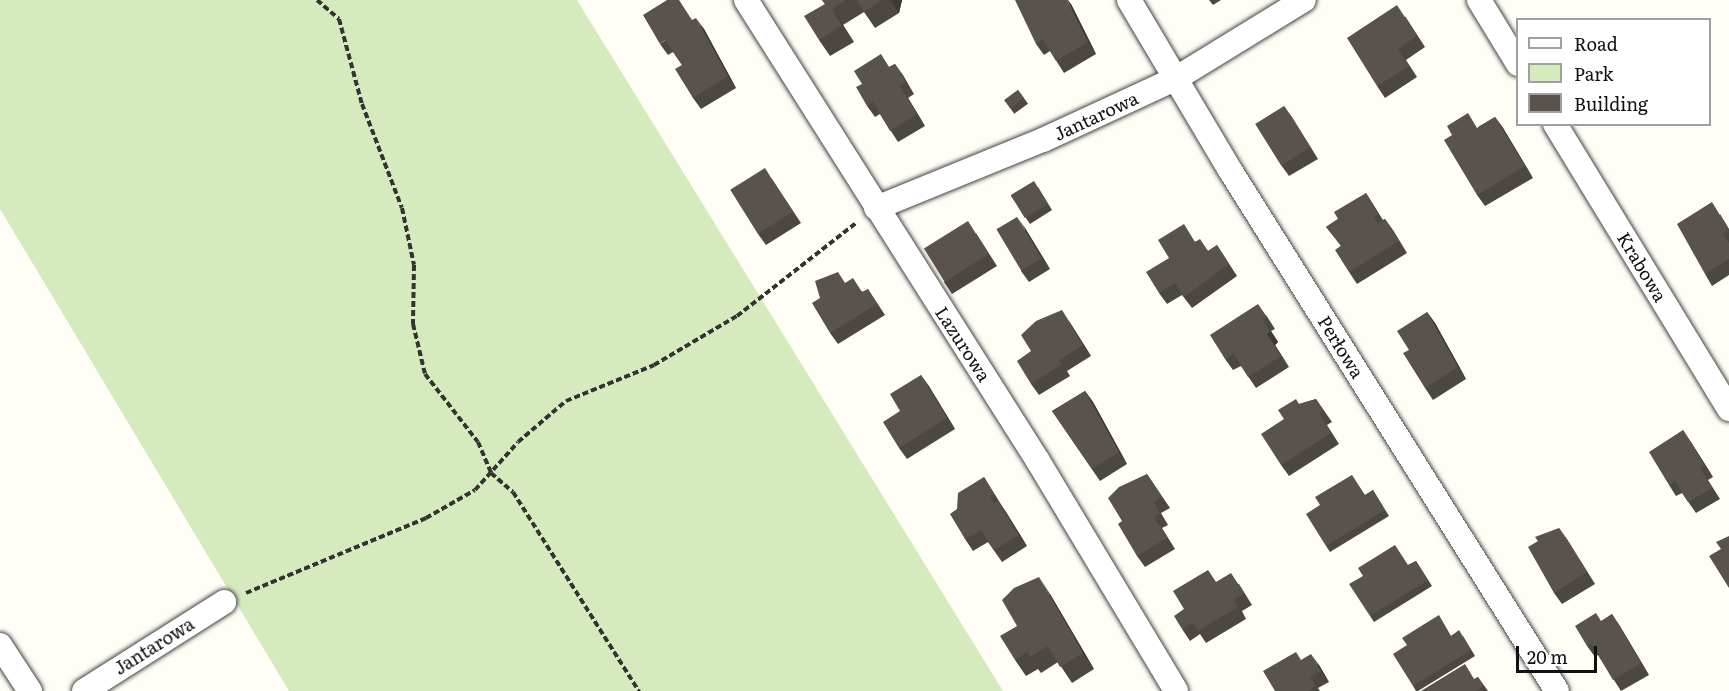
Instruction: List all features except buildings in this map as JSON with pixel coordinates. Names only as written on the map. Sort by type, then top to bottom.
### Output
[{"type":"street","name":"Lazurowa","points":[[746,0],[1038,461],[1176,691]]},
{"type":"street","name":"Perłowa","points":[[1129,0],[1174,79],[1557,691]]},
{"type":"street","name":"Jantarowa","points":[[876,208],[1043,140],[1174,79],[1304,0]]},
{"type":"street","points":[[1479,0],[1516,61]]},
{"type":"street","name":"Krabowa","points":[[1556,126],[1729,409]]},
{"type":"street","name":"Jantarowa","points":[[84,691],[224,602]]},
{"type":"street","points":[[0,645],[30,691]]},
{"type":"path","points":[[317,0],[339,19],[362,104],[402,208],[414,265],[413,324],[425,374],[478,442],[491,473],[513,492],[639,691]]},
{"type":"path","points":[[224,602],[426,518],[475,490],[518,442],[566,401],[654,365],[737,316],[804,260],[876,208]]},
{"type":"green space","points":[[0,0],[577,0],[1003,691],[289,691],[0,209]]}]
